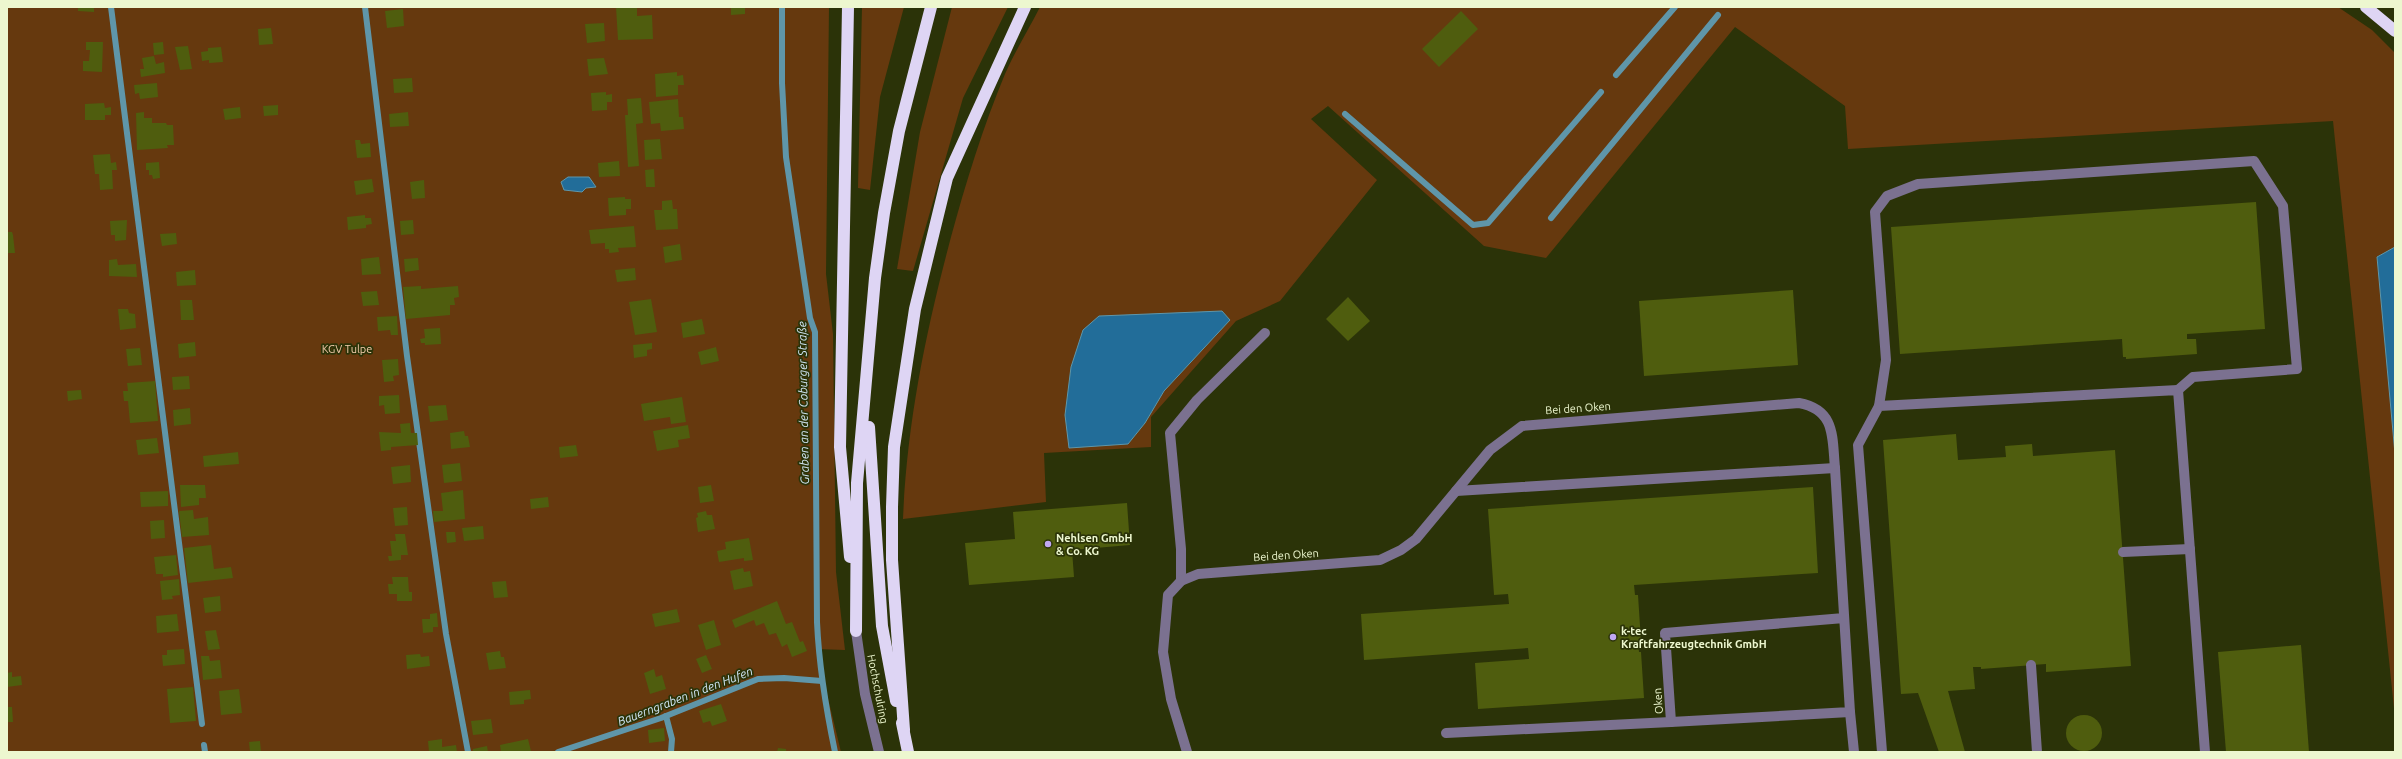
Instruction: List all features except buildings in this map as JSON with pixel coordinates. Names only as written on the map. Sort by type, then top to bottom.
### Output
[{"type":"highway","points":[[848,7],[840,447],[856,631]]},
{"type":"highway","points":[[856,631],[857,483],[866,398],[869,339],[884,213],[901,123],[930,7]]},
{"type":"highway","points":[[904,730],[892,560],[892,499],[894,447],[915,309],[947,178],[1025,7]]},
{"type":"highway","points":[[2366,7],[2395,31]]},
{"type":"highway","points":[[866,398],[882,626],[890,678],[904,730],[908,752]]},
{"type":"street","points":[[1879,406],[2178,390],[2193,377],[2297,369],[2283,206],[2254,161],[1918,184],[1887,196],[1875,212],[1886,360],[1879,406],[1858,445],[1882,752]]},
{"type":"street","points":[[1181,581],[1181,549],[1170,433],[1197,400],[1265,333]]},
{"type":"street","points":[[2178,390],[2205,752]]},
{"type":"street","name":"Bei den Oken","points":[[1187,752],[1171,699],[1163,652],[1168,595],[1181,581],[1198,574],[1380,560],[1401,550],[1416,539],[1490,450],[1522,426],[1799,404],[1813,406],[1825,415],[1831,429],[1835,468],[1844,618]]},
{"type":"street","points":[[1456,491],[1835,468]]},
{"type":"street","points":[[2123,552],[2190,549]]},
{"type":"street","points":[[1844,618],[1854,752]]},
{"type":"street","name":"Oken","points":[[1844,618],[1665,633],[1671,722],[1850,712]]},
{"type":"street","name":"Hochschulring","points":[[856,631],[865,694],[880,752]]},
{"type":"street","points":[[2031,665],[2038,752]]},
{"type":"street","points":[[1446,733],[1671,722]]},
{"type":"green space","name":"KGV Tulpe","points":[[7,7],[829,7],[826,274],[833,334],[836,572],[845,650],[816,649],[841,752],[7,752]]},
{"type":"green space","points":[[862,7],[904,7],[880,97],[870,190],[858,188]]},
{"type":"green space","points":[[952,7],[1008,7],[963,98],[913,271],[897,269],[920,132]]},
{"type":"green space","points":[[1040,7],[2338,7],[2372,30],[2395,53],[2395,247],[2377,257],[2395,454],[2395,718],[2333,121],[1848,149],[1845,106],[1735,27],[1546,258],[1484,246],[1328,106],[1311,119],[1377,180],[1280,301],[1236,321],[1151,417],[1151,447],[1044,453],[1046,502],[903,519],[905,483],[913,412],[926,342],[951,237],[975,155],[989,114],[1009,65]],"holes":[[[1222,311],[1230,320],[1164,391],[1145,423],[1128,444],[1070,447],[1065,415],[1071,367]]]},
{"type":"water","points":[[568,177],[589,177],[596,187],[586,188],[582,192],[564,190],[561,182]]},
{"type":"water","points":[[2395,247],[2395,454],[2377,257]]},
{"type":"water","points":[[1222,311],[1230,320],[1164,391],[1145,423],[1128,444],[1069,448],[1065,415],[1071,367],[1083,330],[1099,316]]},
{"type":"waterway","points":[[111,7],[202,724]]},
{"type":"waterway","points":[[365,7],[407,356],[446,634],[468,752]]},
{"type":"waterway","name":"Graben an der Coburger Straße","points":[[782,7],[782,83],[786,157],[810,318],[815,332],[817,622],[823,687],[835,752]]},
{"type":"waterway","points":[[1616,75],[1675,7]]},
{"type":"waterway","points":[[1551,218],[1718,15]]},
{"type":"waterway","points":[[1345,114],[1473,225],[1488,223],[1601,92]]},
{"type":"waterway","name":"Bauerngraben in den Hufen","points":[[558,752],[661,718],[758,679],[784,678],[822,681]]},
{"type":"waterway","points":[[666,716],[672,739],[671,752]]},
{"type":"waterway","points":[[204,745],[205,752]]},
{"type":"place","name":"Nehlsen GmbH & Co. KG","points":[[1048,544]]},
{"type":"place","name":"k-tec Kraftfahrzeugtechnik GmbH","points":[[1613,637]]}]
